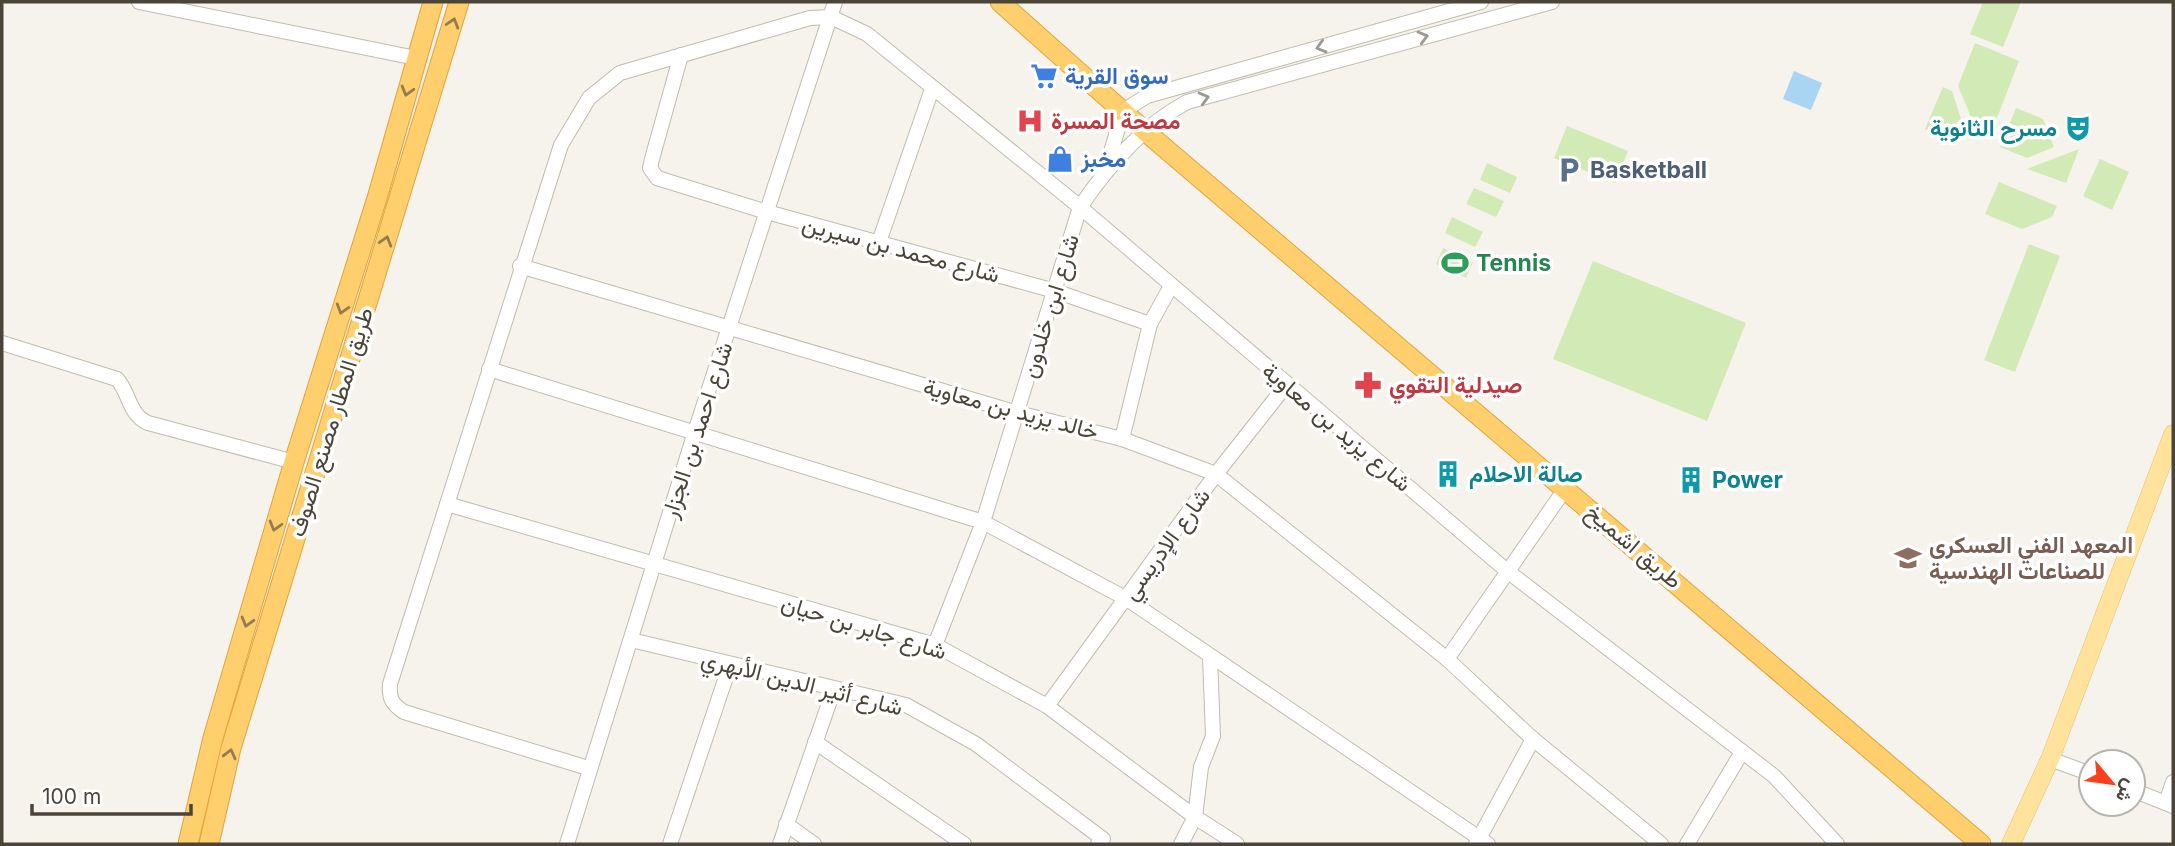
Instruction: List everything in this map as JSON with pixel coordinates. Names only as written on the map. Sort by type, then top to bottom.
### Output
[{"type":"highway","name":"طريق المطار مصنع الصوف","points":[[188,844],[213,738],[433,2]]},
{"type":"highway","name":"طريق المطار مصنع الصوف","points":[[209,844],[231,748],[459,2]]},
{"type":"highway","name":"طريق اشميخ","points":[[1000,2],[1146,132],[1981,844]]},
{"type":"highway","points":[[356,264],[378,270]]},
{"type":"main road","points":[[2011,844],[2050,759],[2173,433]]},
{"type":"street","name":"شارع احمد بن الجزار","points":[[567,844],[588,768],[835,2]]},
{"type":"street","points":[[1106,170],[1123,111],[1147,96],[1481,2]]},
{"type":"street","points":[[1106,170],[1162,117],[1187,102],[1552,2]]},
{"type":"street","points":[[148,3],[416,58]]},
{"type":"street","points":[[588,768],[404,712],[391,701],[390,684],[520,267],[561,145],[589,98],[620,73],[780,24],[831,17]]},
{"type":"street","name":"شارع يزيد بن معاوية","points":[[831,17],[867,34],[1080,207],[1506,570],[1774,776],[1837,844]]},
{"type":"street","name":"شارع محمد بن سيرين","points":[[681,55],[652,159],[653,174],[665,182],[1055,291],[1150,324]]},
{"type":"street","points":[[879,242],[932,89]]},
{"type":"street","name":"شارع ابن خلدون","points":[[935,645],[983,522],[1080,207],[1106,170]]},
{"type":"street","name":"خالد يزيد بن معاوية","points":[[520,267],[1018,414],[1122,439],[1216,474],[1447,659],[1533,739],[1661,844]]},
{"type":"street","points":[[1122,439],[1150,324],[1171,286]]},
{"type":"street","points":[[2,343],[117,379],[125,388],[132,411],[148,423],[294,463]]},
{"type":"street","points":[[489,369],[694,435],[983,522],[1127,599],[1481,842],[1533,739]]},
{"type":"street","name":"شارع الإدريسي","points":[[1047,706],[1216,474],[1287,384]]},
{"type":"street","points":[[1447,659],[1506,570],[1565,489]]},
{"type":"street","name":"شارع جابر بن حيان","points":[[447,504],[935,645],[1047,706],[1195,817],[1237,844]]},
{"type":"street","name":"شارع أثير الدين الأبهري","points":[[631,640],[906,705],[997,759],[1100,842]]},
{"type":"street","points":[[1181,844],[1195,817],[1201,768],[1213,736],[1210,657]]},
{"type":"street","points":[[670,844],[730,665]]},
{"type":"street","points":[[780,844],[834,689]]},
{"type":"street","points":[[815,742],[964,844]]},
{"type":"street","points":[[1687,844],[1742,752]]},
{"type":"street","points":[[2050,759],[2077,769]]},
{"type":"street","points":[[2147,795],[2169,804],[2173,782]]},
{"type":"street","points":[[786,824],[814,844]]},
{"type":"green space","points":[[1983,2],[2021,2],[2003,47],[1970,34]]},
{"type":"green space","points":[[1975,43],[2019,61],[1992,131],[1974,124],[1958,86]]},
{"type":"green space","points":[[1943,87],[1952,91],[1964,128],[1958,142],[1925,129]]},
{"type":"green space","points":[[2016,108],[2043,119],[2054,147],[2027,158],[2000,147]]},
{"type":"green space","points":[[1567,126],[1628,151],[1615,183],[1554,158]]},
{"type":"green space","points":[[2079,149],[2066,183],[2027,169]]},
{"type":"green space","points":[[2100,159],[2129,172],[2112,210],[2083,196]]},
{"type":"green space","points":[[1487,163],[1517,177],[1510,193],[1480,180]]},
{"type":"green space","points":[[1999,182],[2057,206],[2052,217],[2022,229],[1985,214]]},
{"type":"green space","points":[[1474,188],[1504,201],[1496,217],[1466,204]]},
{"type":"green space","name":"Tennis","points":[[1452,217],[1483,232],[1475,247],[1445,233]]},
{"type":"green space","points":[[2029,244],[2060,256],[2015,372],[1984,360]]},
{"type":"green space","name":"Tennis","points":[[1443,248],[1473,262],[1466,278],[1436,264]]},
{"type":"green space","points":[[1593,261],[1746,323],[1707,421],[1553,359]]},
{"type":"water","points":[[1794,71],[1822,83],[1811,110],[1783,99]]},
{"type":"place","name":"سوق القرية","points":[[1044,76]]},
{"type":"place","name":"مصحة المسرة","points":[[1030,121]]},
{"type":"place","name":"مسرح الثانوية","points":[[2078,128]]},
{"type":"place","name":"مخبز","points":[[1060,159]]},
{"type":"place","name":"Basketball","points":[[1569,170]]},
{"type":"place","name":"Tennis","points":[[1455,263]]},
{"type":"place","name":"صيدلية التقوي","points":[[1368,385]]},
{"type":"place","name":"صالة الاحلام","points":[[1448,474]]},
{"type":"place","name":"Power","points":[[1691,480]]},
{"type":"place","name":"المعهد الفني العسكري للصناعات الهندسية","points":[[1908,558]]}]
